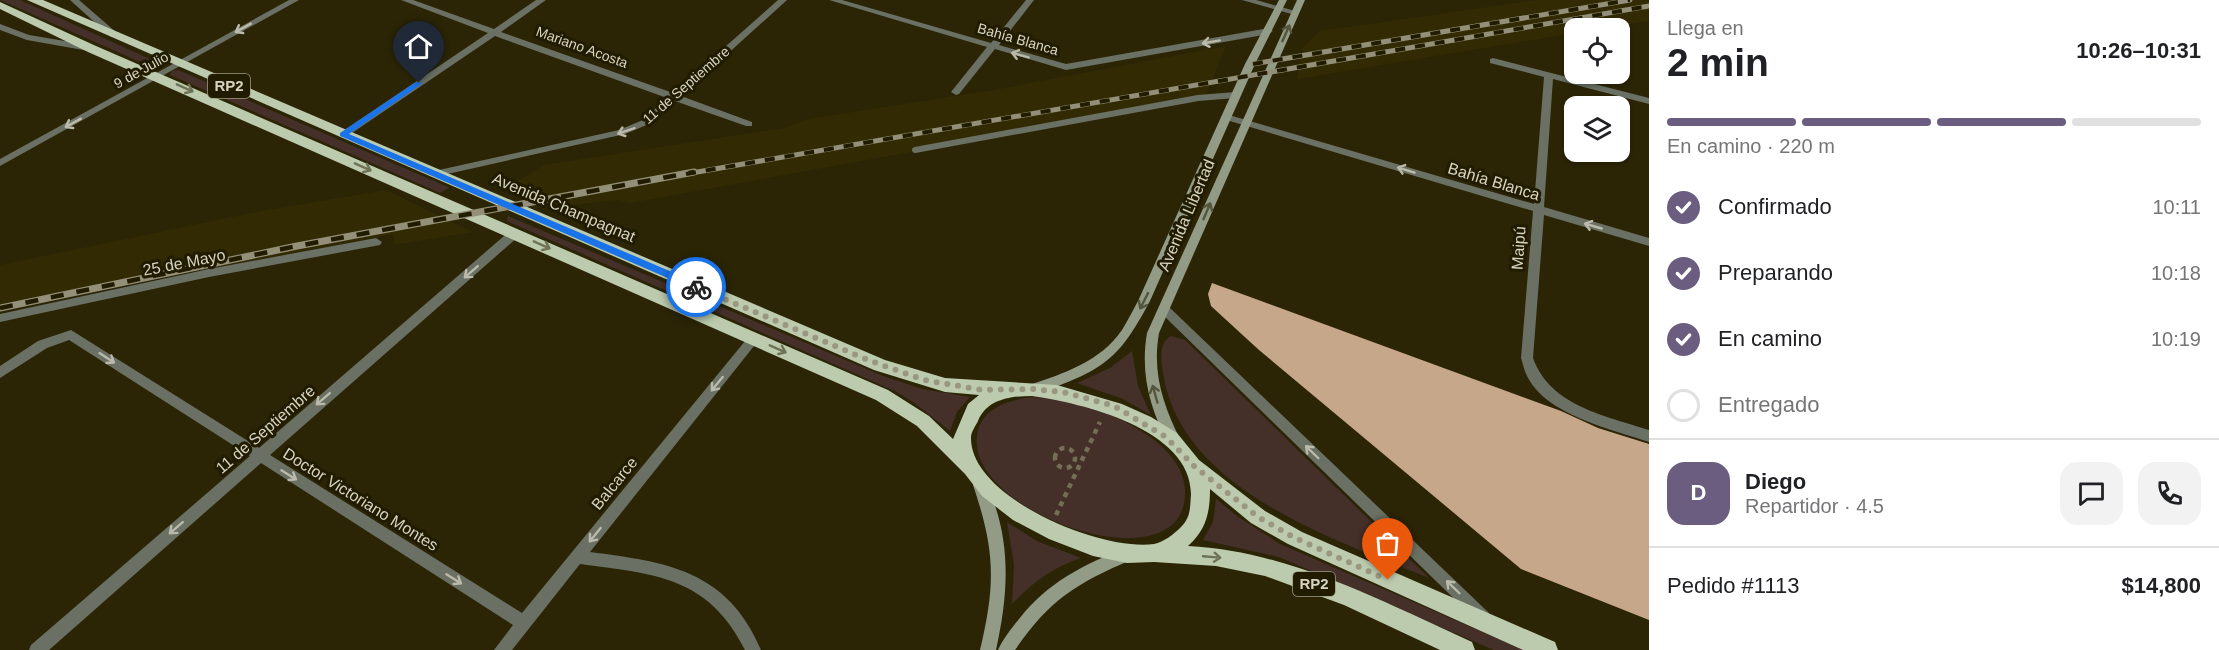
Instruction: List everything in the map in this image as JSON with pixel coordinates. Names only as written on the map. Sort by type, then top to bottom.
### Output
[{"type":"highway","name":"Avenida Champagnat","points":[[33,0],[880,365],[945,385],[1004,390]]},
{"type":"highway","name":"RP2","points":[[0,5],[92,49],[882,394],[923,421],[1010,509],[1045,529],[1082,544],[1130,554],[1233,559],[1281,572],[1319,586],[1464,650]]},
{"type":"highway","name":"RP2","points":[[974,473],[964,446],[965,425],[977,406],[1004,390],[1032,389],[1079,395],[1114,406],[1154,428],[1178,447],[1194,466],[1258,517],[1286,534],[1547,650]]},
{"type":"highway","name":"RP2","points":[[1154,554],[1183,538],[1197,520],[1201,494],[1194,466]]},
{"type":"main road","name":"Avenida Libertad","points":[[1178,447],[1158,404],[1150,375],[1149,360],[1153,333],[1301,0]]},
{"type":"main road","name":"Avenida Libertad","points":[[1032,389],[1059,381],[1088,367],[1117,346],[1126,334],[1144,301],[1236,95],[1281,4]]},
{"type":"main road","points":[[974,473],[996,530],[1002,568],[999,604],[988,650]]},
{"type":"main road","points":[[1006,650],[1029,615],[1051,594],[1092,569],[1130,554]]},
{"type":"street","name":"Avenida Champagnat","points":[[74,0],[115,36]]},
{"type":"street","name":"9 de Julio","points":[[0,163],[295,0]]},
{"type":"street","name":"Mariano Acosta","points":[[405,0],[748,124]]},
{"type":"street","points":[[343,135],[542,0]]},
{"type":"street","name":"11 de Septiembre","points":[[434,174],[622,132],[645,122],[783,0]]},
{"type":"street","name":"Bahía Blanca","points":[[833,0],[991,48],[1058,66],[1072,67],[1269,31]]},
{"type":"street","points":[[956,92],[1030,0]]},
{"type":"street","points":[[1246,0],[1281,4],[1295,12]]},
{"type":"street","points":[[0,27],[27,37],[92,49]]},
{"type":"street","points":[[1493,61],[1649,101]]},
{"type":"street","name":"Maipú","points":[[1549,75],[1527,358],[1529,373],[1537,384],[1568,406],[1649,436]]},
{"type":"street","name":"Bahía Blanca","points":[[1226,117],[1649,243]]},
{"type":"street","name":"11 de Septiembre","points":[[37,650],[515,233]]},
{"type":"street","name":"25 de Mayo","points":[[0,318],[209,273],[376,242]]},
{"type":"street","points":[[1165,310],[1495,628]]},
{"type":"street","name":"Doctor Victoriano Montes","points":[[0,373],[56,338],[72,335],[258,456],[524,623]]},
{"type":"street","name":"Balcarce","points":[[502,650],[754,338]]},
{"type":"street","points":[[577,557],[655,569],[694,582],[730,611],[753,650]]},
{"type":"lane","points":[[915,150],[1198,98],[1236,95]]},
{"type":"path","points":[[1053,521],[1104,413]]},
{"type":"path","points":[[1064,449],[1070,451],[1078,464],[1069,467],[1062,466],[1055,459],[1055,454],[1064,449]]},
{"type":"shaded area","points":[[0,0],[20,0],[163,65],[154,68]]},
{"type":"shaded area","points":[[1537,0],[1649,0],[1649,21],[1630,24],[1630,18],[1564,18],[1564,35],[1297,79],[1302,48],[1320,31]]},
{"type":"shaded area","points":[[1226,46],[1204,99],[630,203],[618,200],[544,208],[500,188],[513,184],[544,165],[784,128],[808,119],[994,90]]},
{"type":"shaded area","points":[[178,70],[449,188],[440,193],[170,75],[172,71]]},
{"type":"shaded area","points":[[386,190],[473,232],[394,245],[393,234],[148,280],[0,312],[0,265],[256,212]]},
{"type":"shaded area","points":[[508,216],[883,376],[922,389],[970,397],[957,412],[950,431],[895,391],[507,221]]},
{"type":"shaded area","points":[[1171,336],[1185,340],[1429,578],[1308,527],[1267,505],[1230,479],[1199,449],[1176,414],[1163,373],[1161,358],[1164,343]]},
{"type":"shaded area","points":[[1132,351],[1138,386],[1151,415],[1123,399],[1077,383],[1110,368]]},
{"type":"shaded area","points":[[1032,397],[1076,403],[1104,412],[1131,425],[1158,443],[1177,464],[1184,481],[1185,490],[1177,520],[1153,535],[1118,538],[1079,530],[1039,514],[1006,492],[983,465],[977,436],[979,426],[997,407],[1014,400]]},
{"type":"shaded area","points":[[1216,499],[1237,516],[1280,544],[1524,650],[1494,650],[1279,557],[1203,540],[1213,522]]},
{"type":"shaded area","points":[[1007,522],[1037,541],[1081,558],[1044,576],[1012,604],[1014,565]]},
{"type":"building","points":[[1212,283],[1561,411],[1598,428],[1649,444],[1649,620],[1521,569],[1259,350],[1211,306],[1208,294]]},
{"type":"railway","points":[[1253,64],[1630,0]]},
{"type":"railway","points":[[686,174],[1649,6]]},
{"type":"railway","points":[[0,308],[297,246],[694,172]]},
{"type":"way so far","points":[[696,287],[868,360],[924,380],[982,390],[1032,389],[1063,392],[1114,406],[1141,420],[1166,437],[1187,456],[1194,466],[1258,517],[1295,538],[1388,580]]},
{"type":"route","points":[[419,83],[343,135],[696,287]]}]
